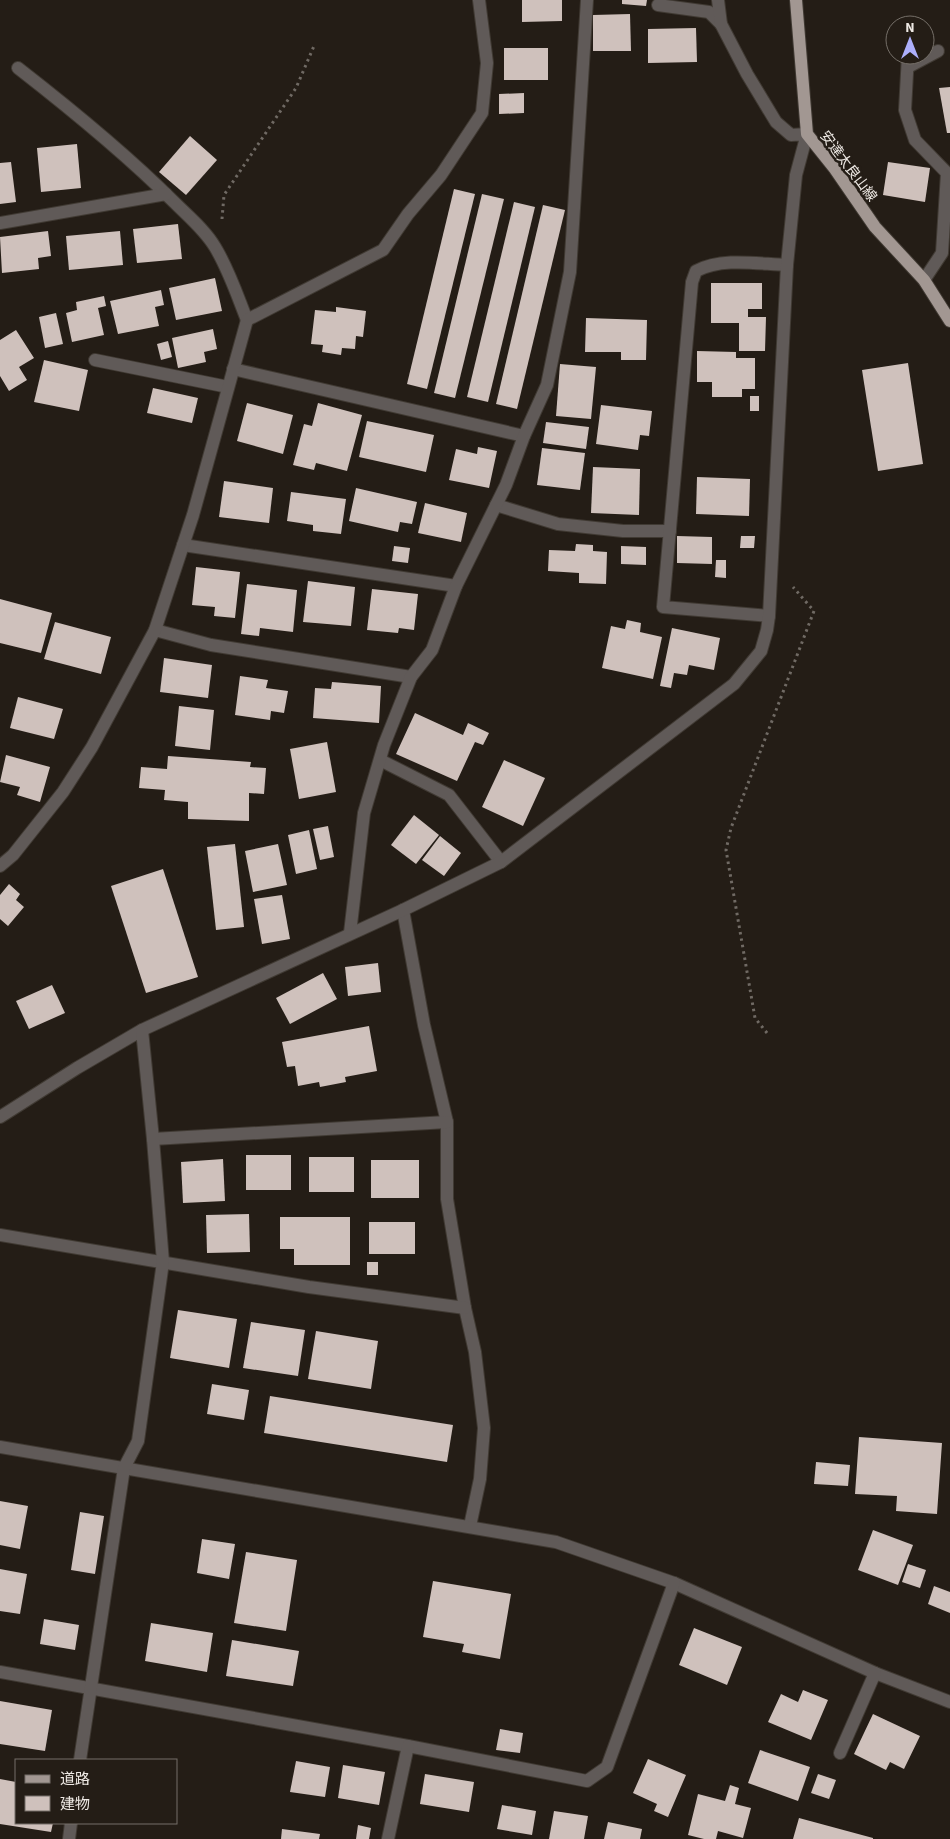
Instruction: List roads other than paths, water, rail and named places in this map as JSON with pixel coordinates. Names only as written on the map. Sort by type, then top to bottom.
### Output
[{"type":"main road","name":"安達太良山線","points":[[796,0],[807,134],[835,169],[875,227],[924,280],[950,321]]},
{"type":"street","points":[[247,320],[383,250],[408,214],[441,175],[482,113],[487,63],[479,0]]},
{"type":"street","points":[[350,933],[364,813],[384,746],[411,677],[432,650],[456,586],[496,505],[547,385],[570,272],[587,0]]},
{"type":"street","points":[[718,0],[721,24]]},
{"type":"street","points":[[0,1117],[77,1068],[142,1030],[403,910],[500,862],[734,684],[761,651],[769,616],[787,265],[796,175],[807,134],[791,135],[776,122],[747,74],[721,24],[709,12],[658,5]]},
{"type":"street","points":[[908,65],[904,110],[915,140],[947,173],[942,253],[924,280]]},
{"type":"street","points":[[0,866],[13,855],[63,792],[92,747],[155,630],[183,545],[247,320],[226,266],[214,245],[196,224],[88,122],[18,68]]},
{"type":"street","points":[[0,223],[166,194]]},
{"type":"street","points":[[769,616],[664,607],[692,282],[696,270],[727,263],[787,265]]},
{"type":"street","points":[[94,360],[228,387]]},
{"type":"street","points":[[233,369],[524,436]]},
{"type":"street","points":[[496,505],[558,524],[623,530],[670,531]]},
{"type":"street","points":[[183,545],[456,586]]},
{"type":"street","points":[[155,630],[211,645],[411,677]]},
{"type":"street","points":[[380,760],[449,795],[500,862]]},
{"type":"street","points":[[403,910],[424,1025],[447,1122],[447,1199],[465,1308],[475,1352],[484,1428],[480,1479],[470,1526]]},
{"type":"street","points":[[80,1759],[124,1468],[138,1441],[163,1262],[154,1139],[142,1030]]},
{"type":"street","points":[[154,1139],[447,1122]]},
{"type":"street","points":[[0,1235],[310,1287],[465,1308]]},
{"type":"street","points":[[0,1447],[556,1542],[674,1583],[875,1673],[950,1702]]},
{"type":"street","points":[[0,1672],[408,1746],[587,1781],[607,1767],[674,1583]]},
{"type":"street","points":[[840,1753],[875,1673]]},
{"type":"street","points":[[388,1839],[408,1746]]},
{"type":"street","points":[[69,1839],[71,1824]]}]
